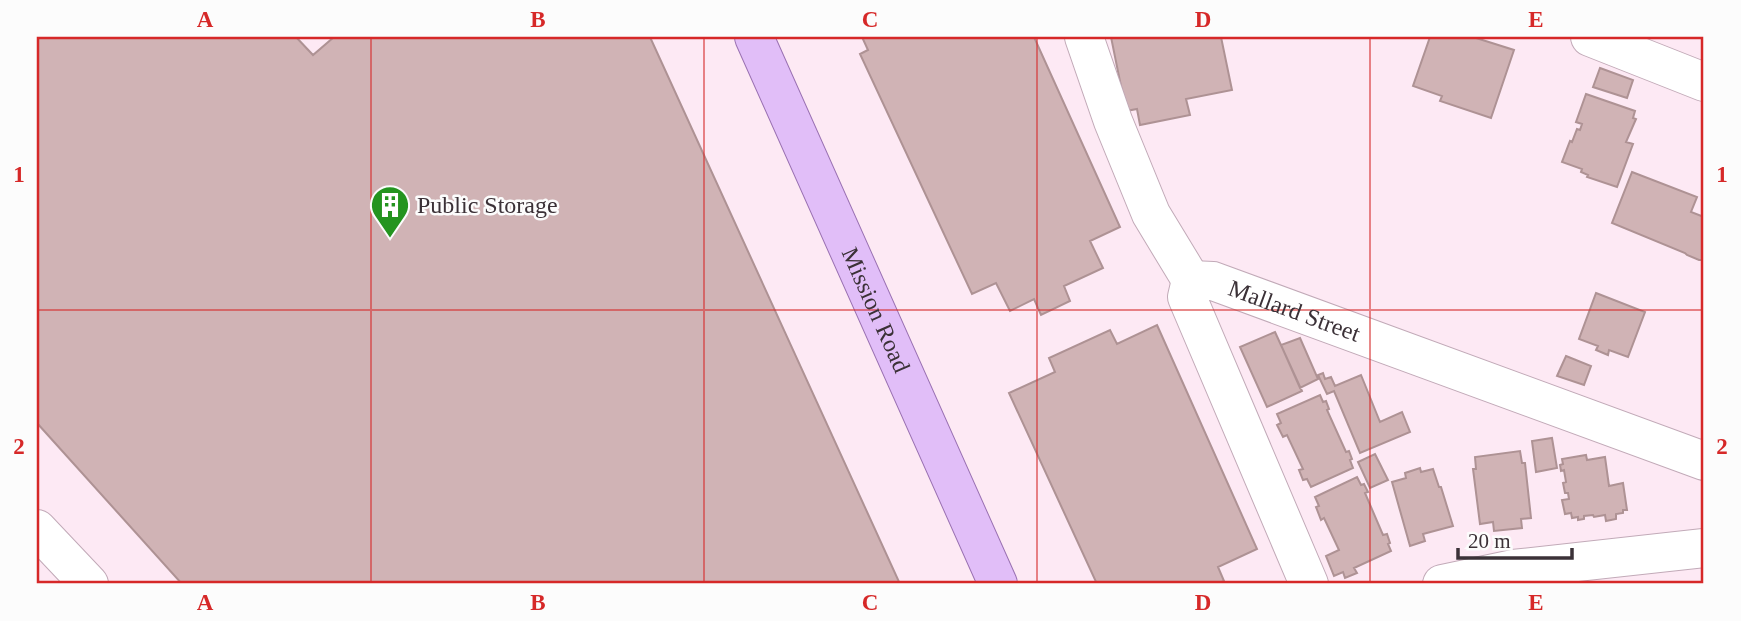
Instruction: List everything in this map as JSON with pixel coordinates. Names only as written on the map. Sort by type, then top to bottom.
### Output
[{"type":"main road","name":"Mission Road","points":[[754,37],[998,584]]},
{"type":"street","points":[[1084,37],[1113,121],[1151,214],[1191,280]]},
{"type":"street","points":[[1590,37],[1704,82]]},
{"type":"street","name":"Mallard Street","points":[[1309,584],[1187,297],[1191,280],[1213,281],[1704,461]]},
{"type":"street","points":[[37,528],[89,584]]},
{"type":"street","points":[[1442,584],[1513,569],[1704,548]]},
{"type":"building","name":"Public Storage","points":[[37,37],[296,37],[313,55],[334,37],[650,37],[900,584],[182,584],[37,423]]},
{"type":"building","points":[[862,37],[1034,37],[1120,227],[1090,241],[1103,268],[1064,286],[1070,301],[1041,315],[1034,299],[1010,311],[996,283],[972,294],[860,54],[868,50]]},
{"type":"building","points":[[1111,37],[1221,37],[1232,90],[1186,99],[1190,115],[1140,125],[1137,109],[1126,111]]},
{"type":"building","points":[[1430,37],[1473,37],[1514,50],[1491,118],[1440,101],[1442,96],[1413,86]]},
{"type":"building","points":[[1600,68],[1633,80],[1627,98],[1593,87]]},
{"type":"building","points":[[1586,94],[1635,111],[1633,118],[1636,119],[1626,142],[1633,144],[1617,187],[1587,177],[1588,175],[1581,172],[1582,169],[1562,162],[1570,141],[1572,142],[1577,129],[1580,130],[1582,124],[1576,122]]},
{"type":"building","points":[[1632,172],[1697,197],[1691,212],[1704,217],[1704,260],[1612,223]]},
{"type":"building","points":[[1596,293],[1645,312],[1628,357],[1609,350],[1608,355],[1596,350],[1598,346],[1579,339]]},
{"type":"building","points":[[1157,325],[1257,549],[1218,567],[1224,581],[1217,584],[1097,584],[1009,393],[1055,372],[1049,358],[1110,330],[1117,344]]},
{"type":"building","points":[[1275,332],[1302,391],[1267,407],[1240,347]]},
{"type":"building","points":[[1300,338],[1318,379],[1300,388],[1281,345]]},
{"type":"building","points":[[1566,356],[1591,366],[1584,385],[1557,376]]},
{"type":"building","points":[[1323,373],[1325,379],[1331,377],[1335,386],[1361,375],[1380,422],[1402,412],[1410,432],[1360,453],[1334,391],[1327,394],[1318,375]]},
{"type":"building","points":[[1320,395],[1323,402],[1326,401],[1327,410],[1346,452],[1349,451],[1353,468],[1311,487],[1307,479],[1303,480],[1299,470],[1303,469],[1287,435],[1283,437],[1277,425],[1281,423],[1277,414]]},
{"type":"building","points":[[1552,438],[1557,468],[1536,472],[1532,441]]},
{"type":"building","points":[[1520,451],[1522,463],[1525,463],[1531,518],[1521,519],[1522,528],[1494,531],[1493,522],[1480,524],[1473,469],[1476,469],[1475,457]]},
{"type":"building","points":[[1375,454],[1388,480],[1370,488],[1358,462]]},
{"type":"building","points":[[1586,455],[1587,460],[1605,457],[1609,486],[1623,483],[1627,510],[1616,514],[1616,519],[1606,521],[1605,515],[1593,515],[1578,520],[1578,517],[1572,518],[1571,513],[1565,514],[1562,500],[1569,499],[1563,483],[1566,482],[1564,470],[1561,471],[1562,459]]},
{"type":"building","points":[[1420,468],[1421,472],[1433,469],[1453,526],[1423,534],[1425,541],[1410,546],[1392,482],[1406,478],[1405,473]]},
{"type":"building","points":[[1357,477],[1368,492],[1365,493],[1383,535],[1387,534],[1391,551],[1354,568],[1357,573],[1345,578],[1343,572],[1334,576],[1326,556],[1339,550],[1324,518],[1321,520],[1315,497]]},
{"type":"place","name":"Public Storage","points":[[390,239]]}]
